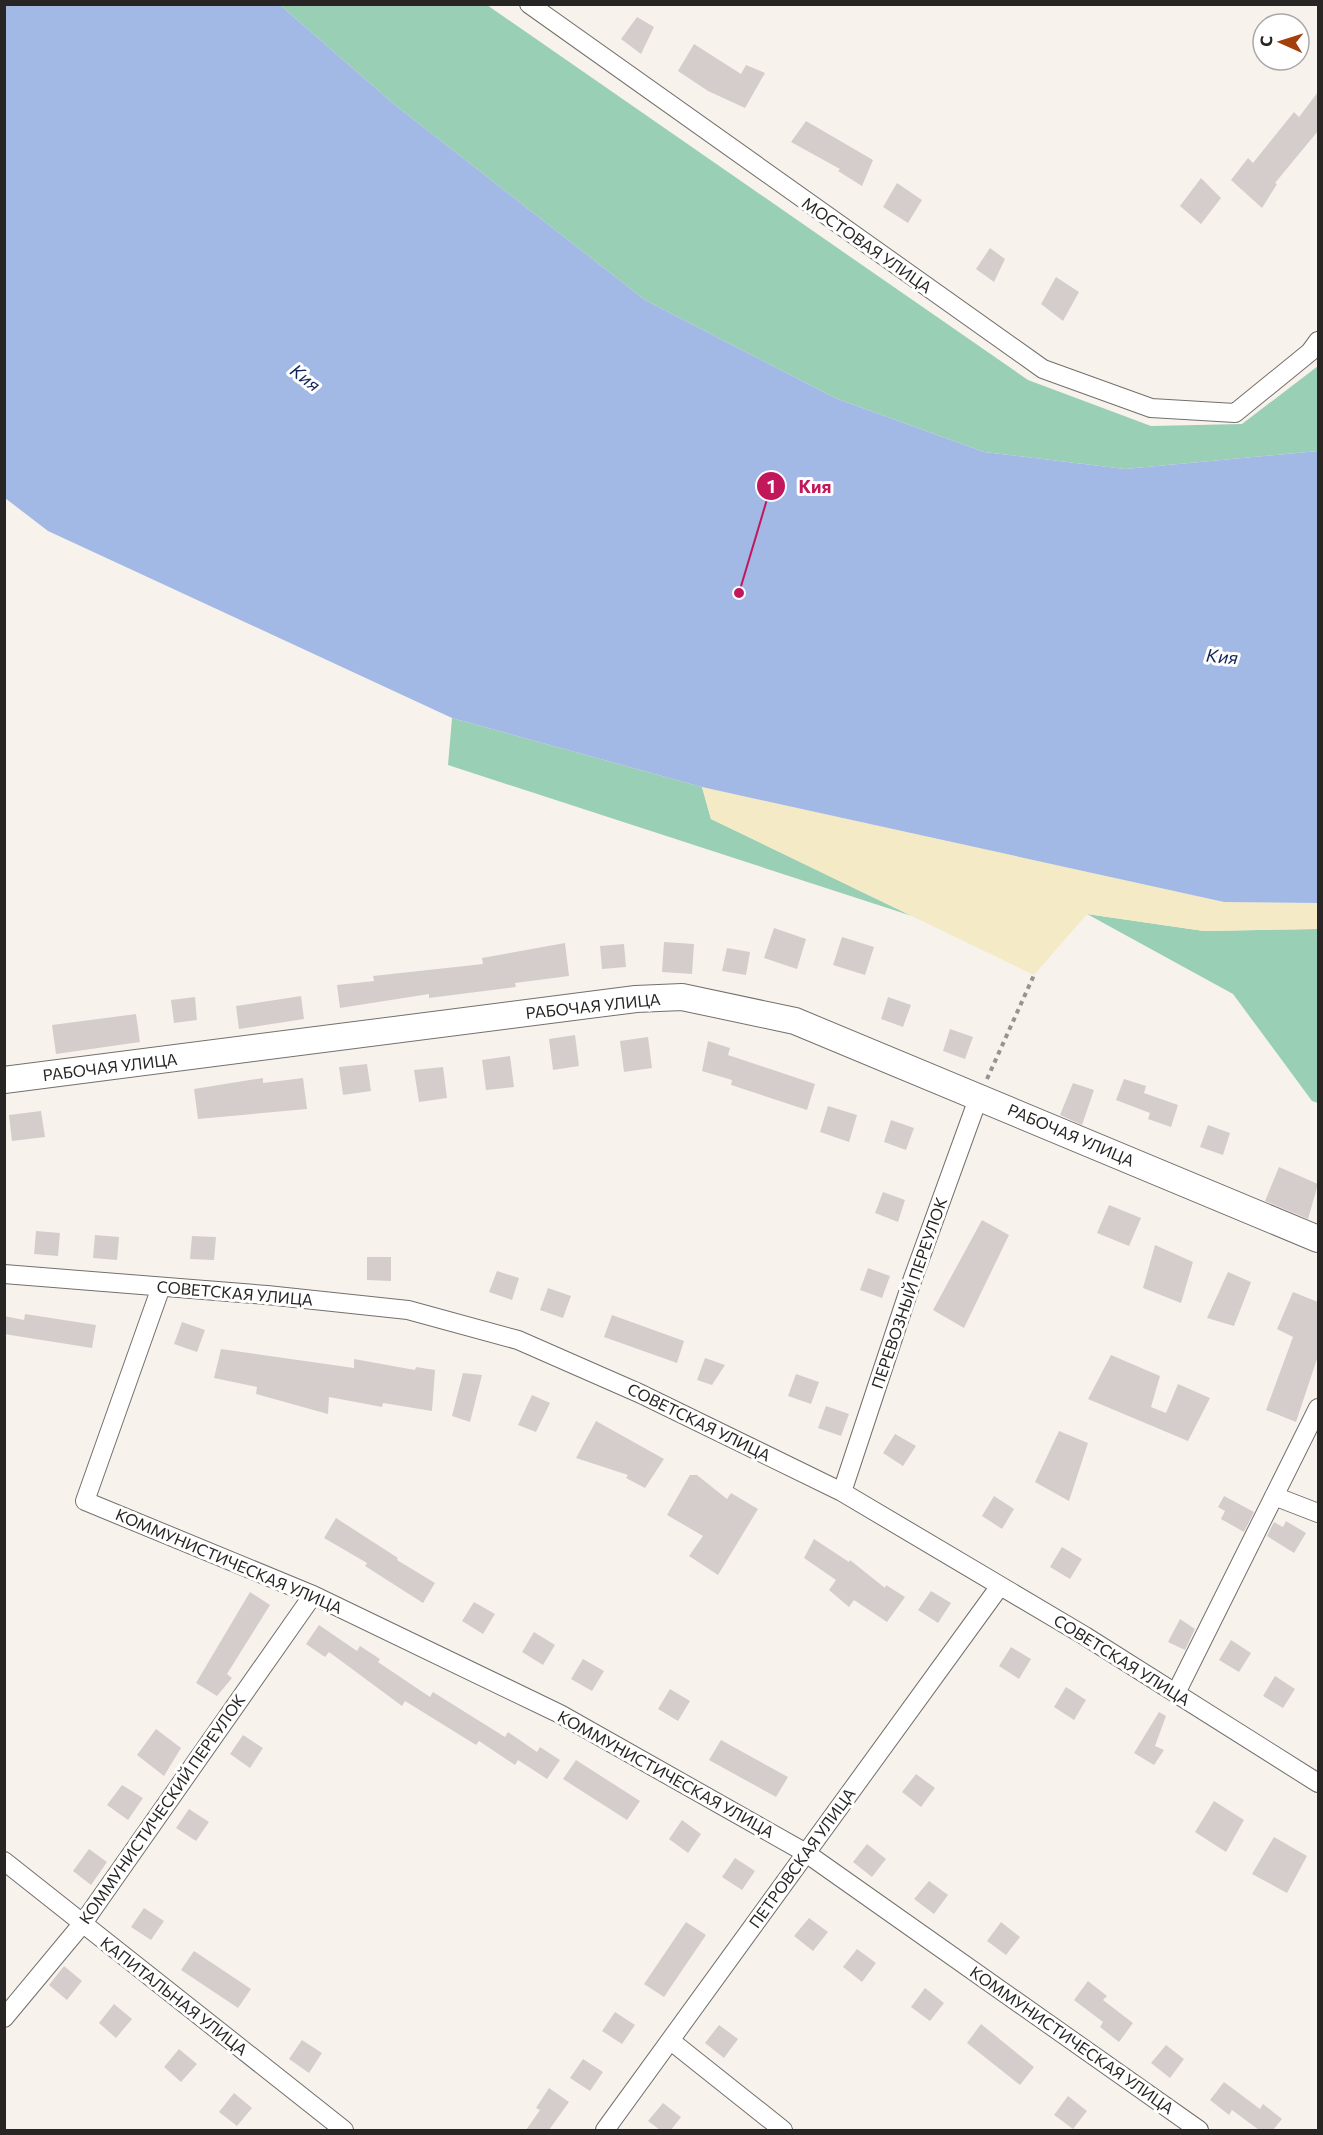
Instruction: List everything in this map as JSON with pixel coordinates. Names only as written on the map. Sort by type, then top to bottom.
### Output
[{"type":"main road","name":"РАБОЧАЯ УЛИЦА","points":[[4,1080],[636,999],[682,997],[795,1021],[1318,1239]]},
{"type":"street","name":"МОСТОВАЯ УЛИЦА","points":[[529,4],[1043,369],[1152,408],[1235,412],[1310,352],[1318,341]]},
{"type":"street","name":"ПЕРЕВОЗНЫЙ ПЕРЕУЛОК","points":[[842,1492],[913,1278],[979,1096]]},
{"type":"street","name":"СОВЕТСКАЯ УЛИЦА","points":[[4,1274],[408,1310],[518,1340],[641,1394],[842,1492],[1176,1693],[1318,1783]]},
{"type":"street","name":"КОММУНИСТИЧЕСКАЯ УЛИЦА","points":[[161,1287],[85,1501],[313,1595],[560,1714],[806,1853],[1199,2130]]},
{"type":"street","points":[[1176,1693],[1318,1408]]},
{"type":"street","points":[[1274,1496],[1318,1513]]},
{"type":"street","name":"ПЕТРОВСКАЯ УЛИЦА","points":[[605,2130],[1000,1586]]},
{"type":"street","name":"КОММУНИСТИЧЕСКИЙ ПЕРЕУЛОК","points":[[4,2018],[83,1923],[313,1595]]},
{"type":"street","name":"КАПИТАЛЬНАЯ УЛИЦА","points":[[4,1861],[344,2130]]},
{"type":"street","points":[[670,2041],[783,2130]]},
{"type":"path","points":[[979,1096],[1034,975]]},
{"type":"green space","points":[[280,5],[487,5],[1028,380],[1151,426],[1242,424],[1318,366],[1318,451],[1125,469],[984,452],[835,398],[645,300],[395,105]]},
{"type":"green space","points":[[452,718],[702,787],[711,819],[912,916],[448,765]]},
{"type":"green space","points":[[1087,914],[1204,931],[1318,929],[1318,1103],[1312,1101],[1233,994]]},
{"type":"sand","points":[[702,787],[1224,902],[1318,903],[1317,929],[1204,931],[1087,914],[1034,975],[711,819]]},
{"type":"water","points":[[4,5],[280,5],[395,105],[645,300],[835,398],[984,452],[1125,469],[1318,451],[1318,903],[1224,902],[702,787],[452,718],[48,531],[5,498]]},
{"type":"building","points":[[637,17],[654,27],[641,54],[621,39]]},
{"type":"building","points":[[694,44],[741,74],[746,65],[765,73],[745,108],[708,91],[678,71]]},
{"type":"building","points":[[1318,92],[1318,131],[1275,183],[1277,184],[1262,208],[1231,180],[1248,158],[1253,163],[1294,112],[1299,117]]},
{"type":"building","points":[[806,121],[873,160],[862,186],[838,171],[840,169],[791,142]]},
{"type":"building","points":[[1201,178],[1221,198],[1201,224],[1180,206]]},
{"type":"building","points":[[897,183],[922,200],[908,223],[883,207]]},
{"type":"building","points":[[990,248],[1005,259],[994,282],[976,269]]},
{"type":"building","points":[[1056,277],[1079,292],[1063,321],[1041,304]]},
{"type":"building","points":[[774,928],[806,939],[797,969],[764,958]]},
{"type":"building","points":[[842,937],[874,947],[865,975],[833,965]]},
{"type":"building","points":[[664,942],[694,944],[692,974],[662,972]]},
{"type":"building","points":[[565,943],[569,976],[515,983],[516,987],[429,998],[429,994],[340,1008],[337,985],[374,981],[373,976],[483,964],[482,958]]},
{"type":"building","points":[[624,944],[626,967],[602,969],[600,946]]},
{"type":"building","points":[[727,948],[750,952],[746,975],[722,971]]},
{"type":"building","points":[[301,996],[304,1019],[239,1029],[236,1006]]},
{"type":"building","points":[[195,997],[197,1020],[174,1023],[171,1000]]},
{"type":"building","points":[[888,997],[911,1005],[903,1027],[881,1019]]},
{"type":"building","points":[[136,1014],[140,1042],[56,1054],[52,1025]]},
{"type":"building","points":[[950,1029],[973,1037],[965,1059],[943,1051]]},
{"type":"building","points":[[575,1035],[579,1066],[553,1070],[549,1039]]},
{"type":"building","points":[[648,1037],[652,1068],[624,1072],[620,1041]]},
{"type":"building","points":[[708,1041],[730,1048],[728,1055],[815,1084],[807,1110],[731,1085],[732,1080],[702,1071]]},
{"type":"building","points":[[510,1056],[514,1087],[486,1090],[482,1060]]},
{"type":"building","points":[[367,1064],[371,1091],[343,1095],[339,1067]]},
{"type":"building","points":[[443,1067],[447,1098],[419,1102],[414,1070]]},
{"type":"building","points":[[263,1078],[263,1083],[303,1078],[307,1109],[198,1119],[194,1089]]},
{"type":"building","points":[[1124,1079],[1146,1086],[1144,1093],[1178,1105],[1171,1127],[1148,1119],[1150,1113],[1116,1100]]},
{"type":"building","points":[[1073,1083],[1094,1090],[1082,1125],[1060,1115]]},
{"type":"building","points":[[828,1106],[857,1115],[849,1142],[820,1132]]},
{"type":"building","points":[[41,1111],[45,1137],[12,1141],[9,1115]]},
{"type":"building","points":[[891,1120],[914,1128],[906,1150],[884,1142]]},
{"type":"building","points":[[1208,1125],[1230,1133],[1223,1155],[1200,1147]]},
{"type":"building","points":[[1279,1167],[1318,1184],[1308,1219],[1265,1201]]},
{"type":"building","points":[[883,1192],[905,1200],[898,1222],[875,1213]]},
{"type":"building","points":[[1109,1205],[1141,1218],[1129,1246],[1097,1233]]},
{"type":"building","points":[[982,1220],[1009,1235],[964,1328],[933,1310]]},
{"type":"building","points":[[36,1231],[60,1233],[58,1256],[34,1254]]},
{"type":"building","points":[[95,1235],[119,1237],[117,1260],[93,1258]]},
{"type":"building","points":[[192,1236],[216,1237],[214,1260],[190,1259]]},
{"type":"building","points":[[1155,1245],[1193,1262],[1181,1303],[1143,1288]]},
{"type":"building","points":[[367,1257],[391,1257],[391,1281],[367,1280]]},
{"type":"building","points":[[868,1268],[890,1276],[882,1298],[860,1290]]},
{"type":"building","points":[[497,1271],[519,1278],[512,1300],[489,1292]]},
{"type":"building","points":[[1228,1272],[1251,1282],[1234,1326],[1207,1318]]},
{"type":"building","points":[[548,1288],[571,1296],[563,1318],[540,1310]]},
{"type":"building","points":[[1293,1292],[1318,1302],[1318,1356],[1296,1422],[1266,1410],[1293,1337],[1277,1329]]},
{"type":"building","points":[[25,1314],[96,1325],[92,1348],[4,1334],[4,1316],[24,1320]]},
{"type":"building","points":[[612,1315],[684,1341],[677,1363],[604,1337]]},
{"type":"building","points":[[182,1322],[205,1330],[197,1352],[174,1344]]},
{"type":"building","points":[[221,1349],[354,1368],[354,1359],[415,1370],[416,1367],[435,1370],[432,1411],[383,1403],[382,1407],[329,1397],[328,1414],[256,1394],[257,1387],[214,1378]]},
{"type":"building","points":[[1111,1355],[1160,1376],[1151,1407],[1166,1413],[1178,1384],[1210,1398],[1188,1441],[1088,1399]]},
{"type":"building","points":[[705,1358],[725,1365],[712,1385],[697,1380]]},
{"type":"building","points":[[463,1373],[482,1375],[470,1422],[452,1416]]},
{"type":"building","points":[[796,1374],[819,1382],[811,1404],[788,1396]]},
{"type":"building","points":[[532,1395],[550,1403],[536,1432],[518,1425]]},
{"type":"building","points":[[826,1406],[849,1414],[841,1436],[818,1428]]},
{"type":"building","points":[[596,1421],[664,1459],[645,1488],[626,1478],[628,1475],[576,1458]]},
{"type":"building","points":[[1059,1431],[1088,1443],[1069,1501],[1035,1482]]},
{"type":"building","points":[[895,1434],[916,1446],[903,1466],[883,1453]]},
{"type":"building","points":[[690,1475],[697,1475],[727,1499],[731,1493],[758,1509],[718,1575],[689,1556],[703,1536],[667,1515]]},
{"type":"building","points":[[994,1496],[1014,1509],[1002,1529],[982,1516]]},
{"type":"building","points":[[1224,1496],[1254,1512],[1244,1532],[1221,1519],[1225,1511],[1218,1507]]},
{"type":"building","points":[[336,1518],[435,1583],[423,1603],[365,1566],[367,1563],[324,1538]]},
{"type":"building","points":[[1286,1521],[1306,1533],[1294,1553],[1267,1536],[1274,1522],[1283,1527]]},
{"type":"building","points":[[814,1539],[849,1562],[850,1560],[885,1588],[886,1585],[905,1597],[887,1622],[854,1600],[849,1607],[829,1590],[836,1580],[804,1558]]},
{"type":"building","points":[[1062,1547],[1082,1559],[1070,1579],[1050,1567]]},
{"type":"building","points":[[931,1591],[951,1603],[938,1623],[918,1610]]},
{"type":"building","points":[[250,1592],[270,1605],[227,1674],[232,1678],[217,1696],[196,1683]]},
{"type":"building","points":[[474,1602],[495,1614],[483,1634],[462,1621]]},
{"type":"building","points":[[1180,1619],[1195,1629],[1185,1650],[1168,1642]]},
{"type":"building","points":[[319,1625],[357,1651],[360,1646],[380,1659],[378,1662],[430,1697],[433,1692],[505,1737],[508,1732],[537,1752],[540,1747],[560,1760],[547,1779],[518,1760],[515,1765],[479,1741],[476,1745],[405,1701],[402,1706],[329,1652],[325,1657],[306,1644]]},
{"type":"building","points":[[534,1632],[555,1645],[543,1665],[522,1652]]},
{"type":"building","points":[[1231,1640],[1251,1653],[1239,1672],[1219,1660]]},
{"type":"building","points":[[1011,1647],[1031,1659],[1019,1679],[999,1666]]},
{"type":"building","points":[[583,1659],[604,1671],[592,1691],[571,1679]]},
{"type":"building","points":[[1275,1676],[1295,1689],[1283,1708],[1263,1696]]},
{"type":"building","points":[[1066,1687],[1086,1700],[1074,1720],[1054,1707]]},
{"type":"building","points":[[670,1689],[690,1701],[678,1721],[658,1709]]},
{"type":"building","points":[[1159,1712],[1166,1716],[1155,1746],[1164,1750],[1154,1765],[1134,1753]]},
{"type":"building","points":[[156,1729],[181,1748],[164,1776],[137,1755]]},
{"type":"building","points":[[243,1735],[263,1748],[250,1768],[230,1754]]},
{"type":"building","points":[[721,1740],[788,1777],[776,1797],[709,1760]]},
{"type":"building","points":[[576,1760],[640,1801],[627,1820],[563,1779]]},
{"type":"building","points":[[916,1774],[935,1788],[921,1807],[902,1792]]},
{"type":"building","points":[[122,1785],[143,1798],[128,1820],[107,1805]]},
{"type":"building","points":[[1214,1801],[1244,1820],[1226,1852],[1195,1832]]},
{"type":"building","points":[[189,1809],[209,1822],[196,1841],[176,1828]]},
{"type":"building","points":[[682,1820],[701,1834],[688,1853],[669,1839]]},
{"type":"building","points":[[1274,1837],[1307,1856],[1287,1893],[1252,1874]]},
{"type":"building","points":[[867,1844],[886,1859],[872,1877],[853,1862]]},
{"type":"building","points":[[89,1849],[107,1862],[91,1885],[73,1871]]},
{"type":"building","points":[[735,1858],[755,1871],[742,1890],[722,1877]]},
{"type":"building","points":[[929,1881],[948,1895],[934,1914],[914,1899]]},
{"type":"building","points":[[144,1908],[164,1921],[151,1940],[131,1927]]},
{"type":"building","points":[[809,1918],[828,1932],[813,1951],[794,1936]]},
{"type":"building","points":[[686,1922],[706,1935],[664,1997],[644,1984]]},
{"type":"building","points":[[1001,1922],[1020,1937],[1006,1955],[987,1941]]},
{"type":"building","points":[[857,1949],[876,1963],[862,1982],[843,1967]]},
{"type":"building","points":[[194,1951],[251,1989],[238,2008],[181,1970]]},
{"type":"building","points":[[64,1966],[82,1981],[67,2000],[49,1985]]},
{"type":"building","points":[[1088,1981],[1107,1996],[1103,2000],[1133,2023],[1119,2042],[1100,2027],[1103,2022],[1074,2000]]},
{"type":"building","points":[[925,1988],[944,2003],[930,2021],[911,2007]]},
{"type":"building","points":[[114,2004],[132,2019],[116,2038],[99,2023]]},
{"type":"building","points":[[615,2012],[635,2025],[622,2044],[602,2031]]},
{"type":"building","points":[[981,2024],[1034,2067],[1020,2085],[967,2043]]},
{"type":"building","points":[[719,2025],[738,2039],[724,2058],[705,2043]]},
{"type":"building","points":[[302,2040],[322,2053],[309,2073],[289,2059]]},
{"type":"building","points":[[1166,2045],[1184,2059],[1170,2078],[1151,2063]]},
{"type":"building","points":[[179,2049],[197,2064],[181,2082],[164,2067]]},
{"type":"building","points":[[583,2059],[603,2072],[590,2091],[570,2078]]},
{"type":"building","points":[[1224,2082],[1260,2109],[1263,2104],[1282,2119],[1273,2130],[1259,2130],[1232,2110],[1229,2115],[1210,2100]]},
{"type":"building","points":[[549,2088],[569,2102],[549,2130],[526,2130],[540,2110],[536,2108]]},
{"type":"building","points":[[234,2093],[252,2108],[237,2126],[219,2112]]},
{"type":"building","points":[[1068,2096],[1087,2111],[1073,2129],[1054,2115]]},
{"type":"building","points":[[663,2103],[681,2117],[671,2130],[660,2130],[648,2121]]},
{"type":"place","name":"Кия","points":[[739,593]]}]
